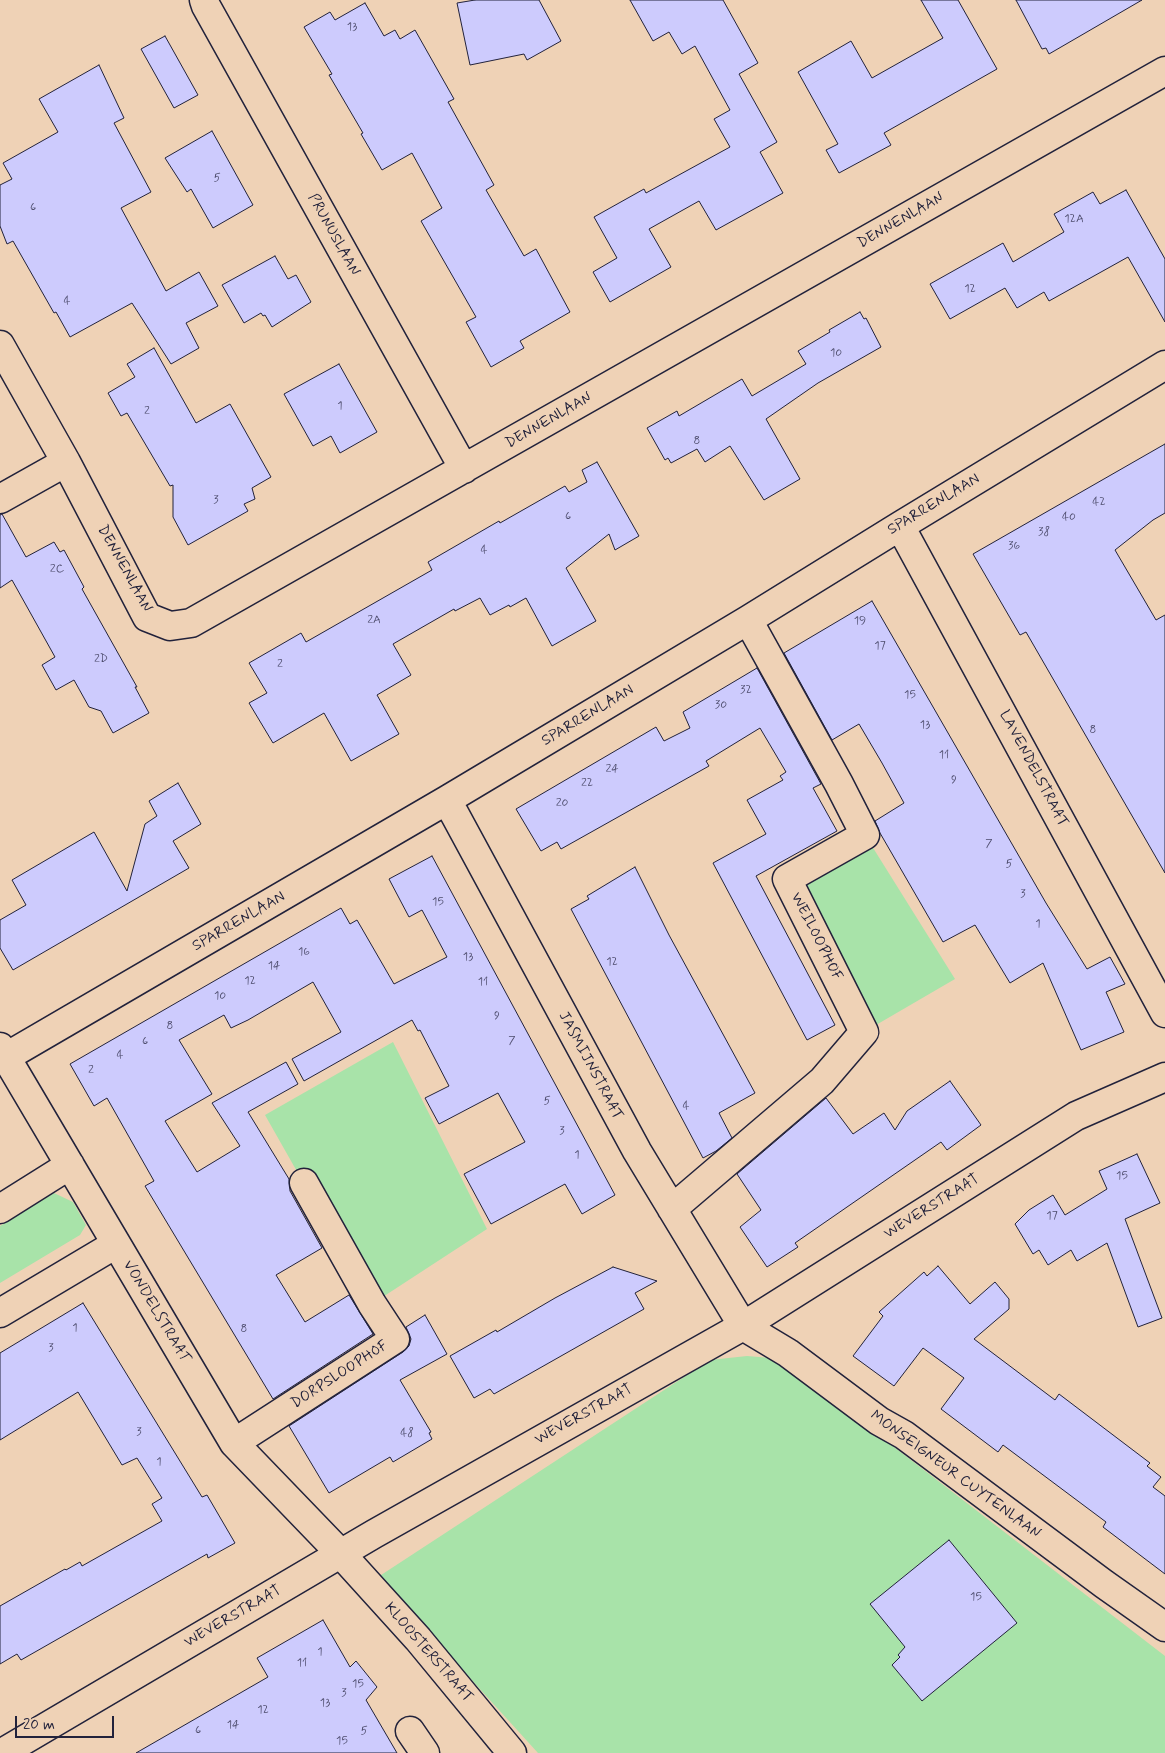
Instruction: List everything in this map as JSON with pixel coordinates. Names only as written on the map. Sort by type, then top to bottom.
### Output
[{"type":"street","name":"PRUNUSLAAN","points":[[204,0],[464,469]]},
{"type":"street","name":"DENNENLAAN","points":[[0,345],[66,462],[147,617],[170,626],[191,624],[1165,71]]},
{"type":"street","name":"SPARRENLAAN","points":[[3,1052],[447,800],[748,620],[1165,365]]},
{"type":"street","points":[[0,499],[66,462]]},
{"type":"street","name":"LAVENDELSTRAAT","points":[[900,526],[1165,1013]]},
{"type":"street","name":"WEILOOPHOF","points":[[672,1209],[822,1081],[864,1032],[787,879],[865,835],[839,784],[748,620]]},
{"type":"street","name":"JASMIJNSTRAAT","points":[[447,800],[637,1152],[743,1326]]},
{"type":"street","name":"VONDELSTRAAT","points":[[3,1052],[234,1443],[341,1554]]},
{"type":"street","name":"WEVERSTRAAT","points":[[2,1753],[374,1534],[743,1326],[1076,1116],[1165,1077]]},
{"type":"street","points":[[0,1209],[70,1165]]},
{"type":"street","name":"DORPSLOOPHOF","points":[[234,1443],[395,1339],[372,1304],[304,1184]]},
{"type":"street","points":[[0,1313],[116,1244]]},
{"type":"street","name":"MONSEIGNEUR CUYTENLAAN","points":[[743,1326],[788,1353],[879,1421],[904,1435],[1104,1584],[1165,1627]]},
{"type":"street","name":"KLOOSTERSTRAAT","points":[[341,1554],[418,1639],[512,1753]]},
{"type":"green space","points":[[865,835],[955,979],[864,1032],[787,879]]},
{"type":"green space","points":[[393,1042],[487,1229],[372,1304],[265,1115]]},
{"type":"green space","points":[[54,1193],[73,1202],[86,1225],[80,1235],[0,1283],[0,1226]]},
{"type":"green space","points":[[747,1356],[771,1358],[889,1443],[1165,1656],[1165,1753],[538,1753],[378,1577],[710,1360]]},
{"type":"building","points":[[475,0],[539,0],[561,41],[527,60],[524,54],[470,65],[457,3]]},
{"type":"building","points":[[630,0],[723,0],[758,63],[739,74],[777,142],[760,152],[783,193],[716,230],[699,201],[649,229],[671,267],[610,302],[593,272],[617,258],[594,217],[644,189],[646,193],[730,147],[714,119],[730,110],[695,46],[682,54],[669,32],[653,41]]},
{"type":"building","points":[[921,0],[958,0],[997,69],[884,133],[891,145],[839,173],[826,150],[838,144],[798,72],[851,41],[872,78],[943,38]]},
{"type":"building","points":[[1016,0],[1142,0],[1049,54],[1046,48],[1042,49]]},
{"type":"building","points":[[365,3],[384,36],[395,30],[400,39],[415,30],[454,99],[448,102],[494,185],[486,190],[524,256],[536,249],[570,312],[520,341],[524,348],[491,367],[466,322],[476,317],[421,221],[442,208],[412,153],[382,170],[329,75],[332,74],[304,27],[330,12],[335,20]]},
{"type":"building","points":[[165,36],[198,95],[174,108],[141,49]]},
{"type":"building","points":[[99,65],[124,118],[114,123],[151,192],[121,208],[166,291],[199,272],[218,306],[186,323],[199,348],[171,364],[132,303],[70,337],[56,312],[54,313],[13,241],[7,244],[0,226],[0,185],[12,179],[3,163],[58,132],[39,99]]},
{"type":"building","points":[[212,131],[253,205],[213,228],[191,189],[187,192],[165,158]]},
{"type":"building","points":[[1126,190],[1165,259],[1165,322],[1128,257],[1049,301],[1044,292],[1017,308],[1005,288],[950,319],[930,284],[1003,243],[1013,262],[1064,232],[1054,214],[1093,192],[1100,204]]},
{"type":"building","points":[[275,256],[288,279],[296,275],[311,302],[272,327],[265,315],[263,316],[261,313],[244,323],[222,285]]},
{"type":"building","points":[[860,312],[864,319],[866,318],[881,347],[818,383],[766,419],[800,479],[764,500],[730,446],[705,462],[697,449],[671,463],[668,458],[665,460],[647,428],[677,411],[679,416],[742,379],[752,396],[806,364],[798,351]]},
{"type":"building","points":[[154,348],[196,423],[230,404],[271,477],[252,488],[255,499],[244,504],[248,511],[188,545],[173,517],[173,485],[170,486],[127,413],[121,416],[108,393],[135,377],[127,364]]},
{"type":"building","points":[[339,364],[377,432],[340,453],[331,436],[313,446],[284,394]]},
{"type":"building","points":[[1165,444],[1165,513],[1153,520],[1115,550],[1156,620],[1165,615],[1165,873],[1026,632],[1020,635],[973,554]]},
{"type":"building","points":[[597,462],[639,536],[615,550],[609,534],[566,568],[596,621],[552,646],[526,598],[490,615],[480,598],[455,611],[454,609],[393,644],[411,675],[377,695],[399,734],[351,761],[324,713],[273,743],[249,703],[267,693],[249,663],[301,633],[306,642],[432,570],[428,562],[499,521],[500,523],[565,486],[569,492],[587,482],[582,470]]},
{"type":"building","points":[[2,514],[26,557],[54,542],[60,552],[64,550],[84,587],[82,589],[137,687],[135,687],[149,713],[113,733],[101,711],[89,707],[74,680],[56,690],[42,665],[55,657],[12,580],[0,588],[0,515]]},
{"type":"building","points":[[872,601],[1046,903],[1087,969],[1110,957],[1125,984],[1106,992],[1124,1032],[1081,1050],[1043,963],[1010,983],[975,925],[943,942],[880,833],[875,821],[904,803],[882,763],[859,724],[832,740],[784,653]]},
{"type":"building","points":[[757,668],[821,784],[813,788],[837,831],[756,876],[835,1025],[807,1040],[713,863],[766,834],[747,800],[783,780],[780,776],[786,772],[760,728],[706,761],[709,766],[561,849],[557,842],[541,851],[516,809],[656,727],[664,741],[690,728],[683,712]]},
{"type":"building","points":[[178,783],[201,824],[173,841],[189,868],[13,970],[0,948],[0,920],[26,905],[12,880],[94,832],[127,891],[145,824],[157,816],[149,801]]},
{"type":"building","points":[[432,856],[615,1195],[582,1214],[565,1184],[491,1224],[464,1174],[525,1142],[498,1093],[439,1124],[425,1098],[449,1086],[420,1030],[418,1031],[412,1020],[304,1081],[292,1059],[341,1032],[313,982],[231,1028],[224,1015],[179,1040],[212,1094],[165,1121],[197,1172],[240,1146],[212,1103],[286,1062],[298,1084],[248,1112],[289,1179],[290,1191],[322,1248],[276,1275],[305,1322],[349,1295],[373,1334],[273,1399],[145,1186],[154,1181],[107,1098],[94,1106],[70,1064],[341,908],[350,924],[357,920],[394,984],[447,957],[422,910],[409,917],[389,879]]},
{"type":"building","points":[[635,867],[669,935],[755,1093],[719,1113],[732,1138],[716,1151],[703,1158],[571,909],[589,899],[587,896]]},
{"type":"building","points":[[950,1081],[981,1125],[947,1150],[941,1142],[795,1243],[798,1247],[767,1267],[740,1227],[761,1210],[737,1174],[826,1098],[853,1134],[884,1113],[895,1130],[907,1111]]},
{"type":"building","points":[[1137,1154],[1160,1203],[1125,1219],[1162,1318],[1138,1327],[1107,1243],[1077,1261],[1071,1250],[1048,1265],[1039,1250],[1033,1254],[1015,1224],[1029,1210],[1053,1195],[1065,1215],[1107,1189],[1099,1171]]},
{"type":"building","points":[[938,1266],[970,1304],[995,1282],[1009,1299],[1009,1309],[974,1339],[1055,1400],[1059,1394],[1150,1463],[1147,1466],[1161,1477],[1153,1487],[1165,1496],[1165,1574],[1103,1527],[1106,1522],[1003,1445],[998,1452],[941,1409],[964,1378],[923,1348],[894,1386],[853,1356],[883,1316],[879,1312],[924,1272],[927,1276]]},
{"type":"building","points":[[613,1267],[657,1281],[635,1293],[644,1309],[494,1394],[490,1389],[474,1398],[450,1356]]},
{"type":"building","points":[[83,1303],[202,1497],[207,1495],[235,1543],[208,1558],[207,1554],[21,1660],[17,1654],[0,1664],[0,1606],[65,1569],[80,1562],[82,1566],[162,1521],[152,1504],[162,1498],[137,1458],[122,1465],[78,1392],[0,1440],[0,1353]]},
{"type":"building","points":[[425,1315],[447,1354],[400,1380],[431,1432],[429,1433],[432,1439],[393,1462],[390,1457],[329,1493],[289,1426],[403,1352],[409,1346],[411,1339],[406,1327]]},
{"type":"building","points":[[949,1540],[1017,1623],[922,1701],[892,1665],[900,1657],[898,1655],[905,1647],[870,1604]]},
{"type":"building","points":[[323,1620],[350,1667],[356,1661],[377,1687],[366,1700],[397,1753],[136,1753],[268,1677],[257,1658]]}]
